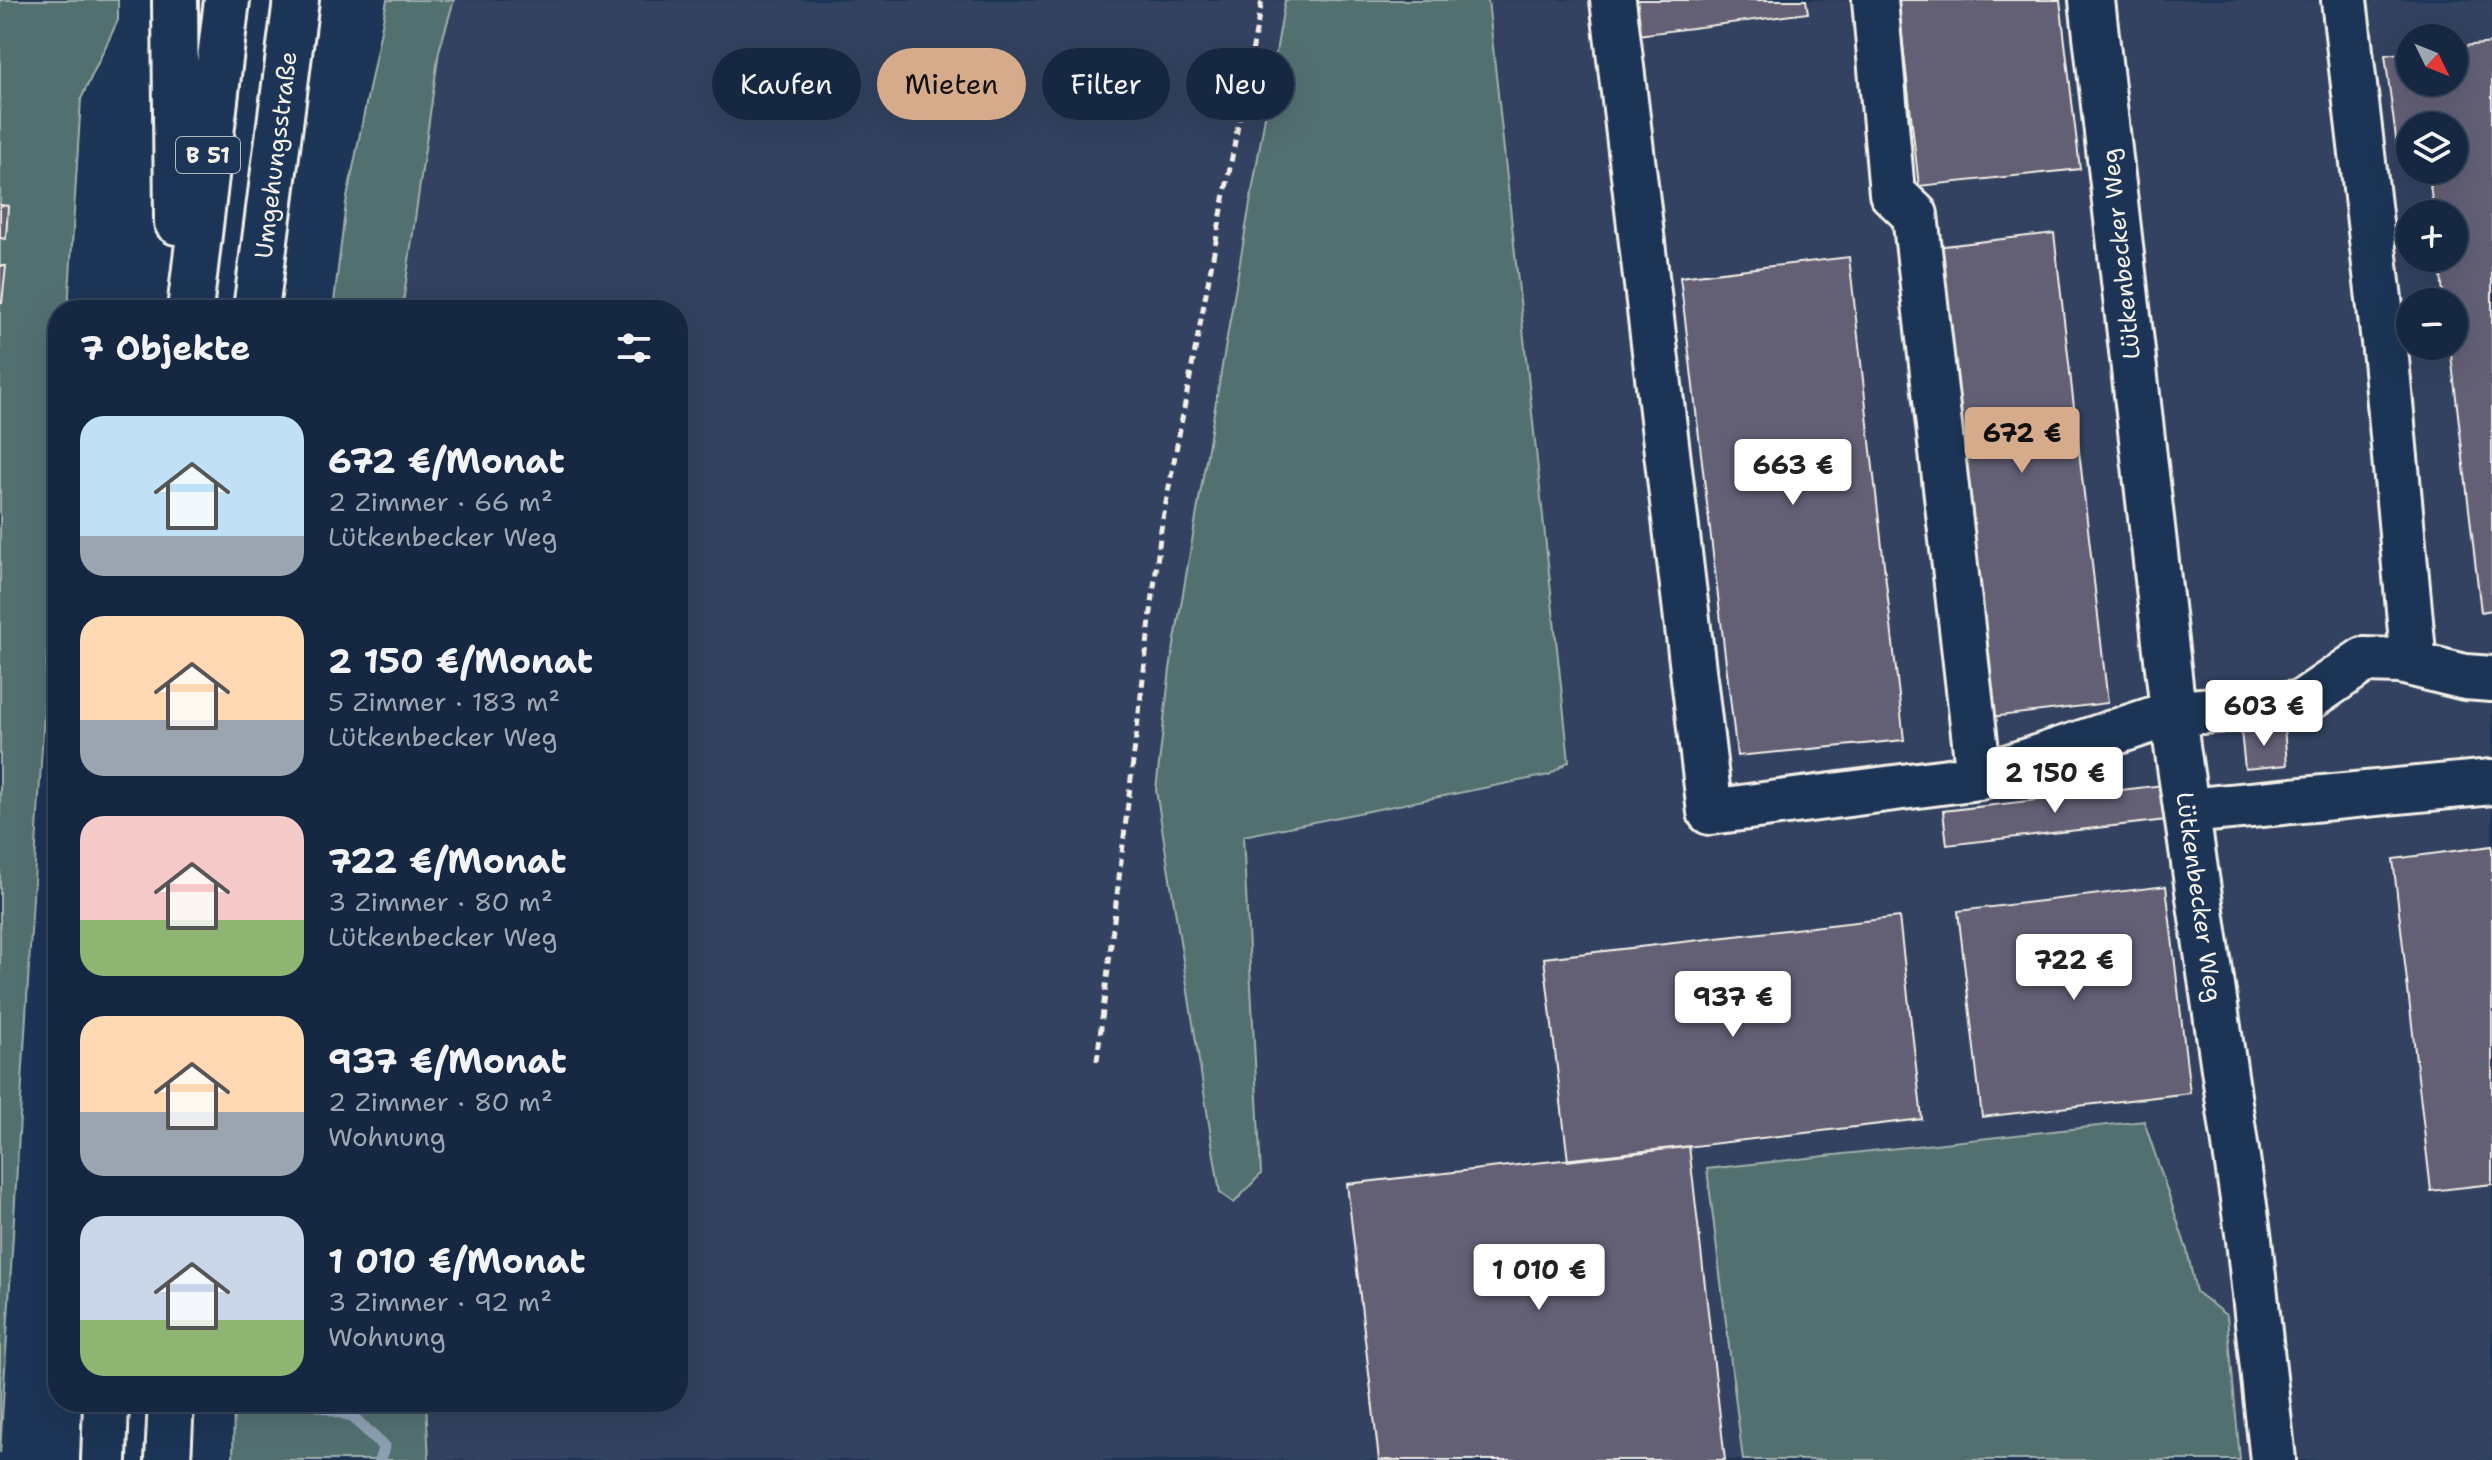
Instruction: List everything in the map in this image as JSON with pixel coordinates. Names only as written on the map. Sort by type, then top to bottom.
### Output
[{"type":"main road","name":"B 51","points":[[175,0],[177,300]]},
{"type":"main road","name":"B 51","points":[[191,300],[227,0]]},
{"type":"main road","name":"Umgehungsstraße","points":[[257,300],[296,0]]},
{"type":"main road","name":"B 51","points":[[286,88],[317,0]]},
{"type":"main road","points":[[1613,0],[1710,812],[1979,777],[2173,713],[2300,704],[2364,660],[2414,664],[2465,677],[2492,679]]},
{"type":"main road","points":[[1875,0],[1892,193],[1915,215],[1979,777]]},
{"type":"main road","name":"Lütkenbecker Weg","points":[[2092,0],[2173,713],[2249,1240],[2273,1460]]},
{"type":"main road","points":[[2344,0],[2386,359],[2414,664]]},
{"type":"main road","points":[[2187,811],[2492,782]]},
{"type":"main road","points":[[104,1460],[106,1412]]},
{"type":"main road","points":[[168,1460],[170,1412]]},
{"type":"path","points":[[1097,1061],[1161,529],[1262,0]]},
{"type":"shaded area","points":[[408,0],[2492,0],[2492,1460],[326,1460],[328,1412],[688,1412],[688,300],[382,300]]},
{"type":"green space","points":[[0,0],[118,0],[118,20],[81,99],[69,300],[48,300],[48,646],[0,1453]]},
{"type":"green space","points":[[387,0],[454,0],[439,51],[403,300],[334,300],[346,203]]},
{"type":"green space","points":[[1285,0],[1488,0],[1569,761],[1549,775],[1243,836],[1261,1174],[1234,1203],[1220,1193],[1156,790],[1170,669],[1264,120],[1294,120],[1294,48],[1277,48]]},
{"type":"green space","points":[[2144,1121],[2187,1250],[2196,1292],[2227,1316],[2240,1460],[1743,1460],[1707,1169]]},
{"type":"green space","points":[[234,1412],[427,1412],[429,1460],[233,1460]]},
{"type":"building","points":[[1633,0],[1806,0],[1808,13],[1638,35]]},
{"type":"building","points":[[1898,0],[2060,0],[2080,169],[1919,186]]},
{"type":"building","points":[[2492,43],[2492,610],[2481,612],[2452,360],[2468,360],[2468,288],[2442,288],[2441,272],[2468,272],[2468,200],[2432,200],[2430,184],[2468,184],[2468,112],[2396,112],[2396,138],[2385,55],[2396,54],[2396,96],[2468,96],[2468,46]]},
{"type":"building","points":[[0,205],[8,206],[6,239],[0,238]]},
{"type":"building","points":[[2054,233],[2108,703],[1991,717],[1936,247]]},
{"type":"building","points":[[1849,257],[1904,740],[1737,756],[1680,277]]},
{"type":"building","points":[[0,266],[6,266],[2,303],[0,303]]},
{"type":"building","points":[[2284,727],[2287,765],[2245,769],[2241,731]]},
{"type":"building","points":[[2163,785],[2166,820],[1947,845],[1943,811]]},
{"type":"building","points":[[2492,846],[2492,1184],[2431,1191],[2393,859]]},
{"type":"building","points":[[2166,886],[2190,1093],[1982,1117],[1958,911]]},
{"type":"building","points":[[1899,917],[1922,1119],[1568,1161],[1544,958]]},
{"type":"building","points":[[1689,1146],[1725,1460],[1379,1460],[1347,1184]]},
{"type":"waterway","points":[[339,1412],[352,1416],[384,1447],[380,1460]]}]
